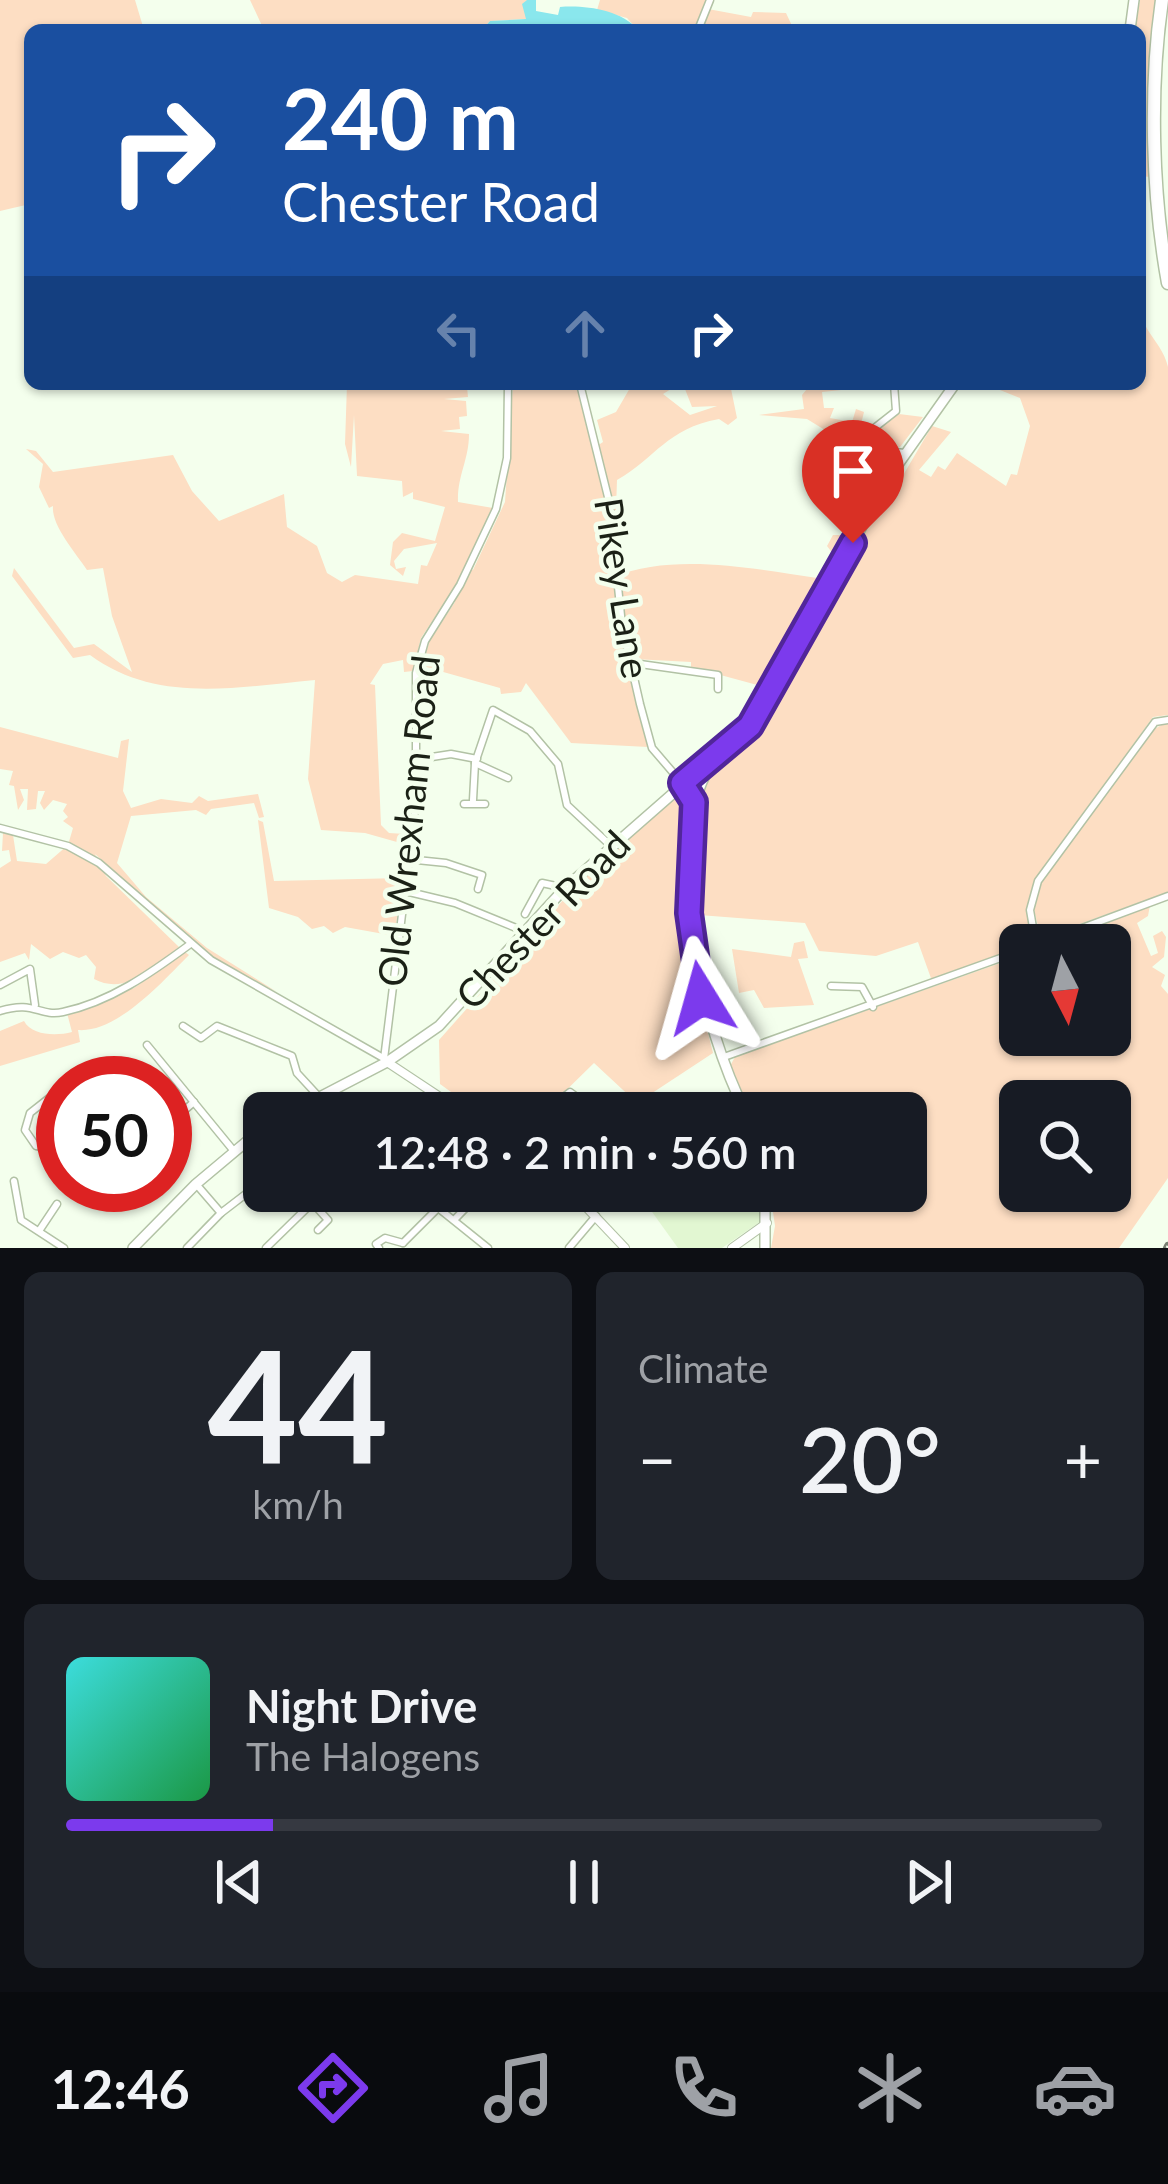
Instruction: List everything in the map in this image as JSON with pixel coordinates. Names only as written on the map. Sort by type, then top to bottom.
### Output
[{"type":"highway","points":[[1162,0],[1160,239],[1168,283]]},
{"type":"highway","points":[[1158,95],[1168,22]]},
{"type":"main road","name":"Chester Road","points":[[330,1092],[440,1026],[565,888],[750,726],[904,453],[951,390]]},
{"type":"main road","points":[[715,757],[694,802],[689,913],[701,998],[737,1092]]},
{"type":"main road","points":[[682,783],[694,802]]},
{"type":"main road","points":[[134,1248],[243,1143]]},
{"type":"main road","points":[[765,1248],[767,1212]]},
{"type":"street","name":"Old Wrexham Road","points":[[386,1060],[418,759],[415,694],[425,640],[460,585],[496,509],[507,458],[508,390]]},
{"type":"street","name":"Pikey Lane","points":[[582,390],[602,464],[622,625],[652,748],[682,783]]},
{"type":"street","points":[[894,390],[896,411],[868,433],[867,443],[871,449],[904,453]]},
{"type":"street","points":[[633,663],[718,675],[718,689]]},
{"type":"street","points":[[485,804],[469,802],[493,710],[530,731],[558,764],[567,805],[611,846]]},
{"type":"street","points":[[1033,924],[1030,910],[1038,881],[1155,722],[1168,720]]},
{"type":"street","points":[[418,759],[451,754],[508,778]]},
{"type":"street","points":[[0,828],[68,846],[99,862],[189,945],[433,1092]]},
{"type":"street","points":[[407,860],[446,863],[482,875],[478,889]]},
{"type":"street","points":[[525,914],[542,884],[565,888]]},
{"type":"street","points":[[405,891],[455,903],[526,932]]},
{"type":"street","points":[[1092,924],[1168,896]]},
{"type":"street","points":[[0,1011],[35,1005],[49,1013],[86,1005],[141,980],[189,945]]},
{"type":"street","points":[[722,1058],[999,959]]},
{"type":"street","points":[[0,985],[30,969],[35,1005]]},
{"type":"street","points":[[831,986],[862,987],[873,1007]]},
{"type":"street","points":[[183,1026],[201,1037],[217,1026],[292,1056],[297,1073],[314,1092]]},
{"type":"street","points":[[147,1045],[233,1150]]},
{"type":"street","points":[[36,1108],[25,1130],[36,1146]]},
{"type":"street","points":[[14,1181],[16,1212],[64,1248]]},
{"type":"street","points":[[196,1184],[221,1213]]},
{"type":"street","points":[[187,1248],[243,1196]]},
{"type":"street","points":[[39,1231],[50,1212]]},
{"type":"street","points":[[266,1248],[303,1212]]},
{"type":"street","points":[[318,1230],[328,1220],[320,1212]]},
{"type":"street","points":[[379,1248],[376,1244],[385,1238],[405,1246],[434,1212]]},
{"type":"street","points":[[442,1212],[488,1248]]},
{"type":"street","points":[[454,1220],[462,1212]]},
{"type":"street","points":[[592,1212],[625,1248]]},
{"type":"street","points":[[569,1248],[596,1216]]},
{"type":"street","points":[[731,1248],[768,1222]]},
{"type":"shaded area","points":[[0,0],[135,0],[142,24],[24,24],[24,205],[0,211]]},
{"type":"shaded area","points":[[250,0],[527,0],[526,19],[487,24],[261,24]]},
{"type":"shaded area","points":[[600,0],[706,0],[696,24],[632,24],[597,10]]},
{"type":"shaded area","points":[[1140,0],[1159,0],[1149,177],[1146,24],[1136,24]]},
{"type":"shaded area","points":[[708,9],[751,17],[753,12],[786,13],[791,24],[703,24]]},
{"type":"shaded area","points":[[1146,327],[1168,367],[1168,715],[1153,717],[1034,883],[1027,909],[1030,924],[999,924],[999,955],[932,981],[918,942],[876,956],[819,951],[805,923],[699,915],[693,887],[697,805],[706,778],[767,714],[886,489],[902,477],[932,426],[951,432],[919,470],[931,477],[938,466],[945,470],[957,453],[1006,486],[1011,474],[1017,475],[1030,426],[1020,398],[1000,390],[1146,390]]},
{"type":"shaded area","points":[[347,390],[467,390],[468,397],[444,399],[466,401],[467,416],[459,417],[460,429],[441,431],[469,434],[458,502],[493,508],[466,568],[473,570],[505,502],[513,390],[580,390],[597,446],[603,442],[597,420],[616,412],[629,390],[669,390],[663,394],[690,415],[717,406],[692,407],[685,390],[731,390],[737,418],[728,425],[719,419],[686,430],[617,480],[616,510],[607,511],[607,521],[613,518],[623,556],[613,577],[637,569],[688,564],[817,578],[837,559],[827,546],[833,535],[855,535],[762,701],[761,686],[691,667],[691,662],[634,659],[626,634],[648,747],[571,743],[526,683],[521,692],[501,694],[500,688],[422,666],[430,640],[455,602],[445,602],[421,638],[413,671],[404,672],[403,660],[383,664],[370,684],[375,685],[381,825],[389,833],[405,834],[404,844],[365,833],[321,830],[308,779],[315,680],[224,688],[168,686],[115,670],[90,655],[73,658],[12,576],[14,568],[74,648],[94,644],[132,672],[112,616],[103,568],[87,570],[65,538],[53,506],[49,508],[39,487],[43,464],[26,449],[36,451],[53,472],[173,455],[192,491],[219,521],[284,494],[287,527],[317,546],[327,573],[342,582],[355,575],[418,584],[421,565],[427,566],[437,543],[404,549],[394,561],[396,569],[406,567],[403,576],[390,565],[393,542],[402,533],[435,541],[445,507],[413,499],[413,492],[403,497],[402,481],[357,476],[354,415],[351,467],[345,444]]},
{"type":"shaded area","points":[[806,390],[841,390],[822,392],[824,408],[834,408],[830,418],[852,422],[856,409],[864,412],[859,432],[870,446],[871,433],[899,414],[923,417],[900,447],[876,448],[878,463],[871,462],[862,473],[850,464],[854,448],[807,419],[759,415],[804,409]]},
{"type":"shaded area","points":[[1168,721],[1168,892],[1080,924],[1038,924],[1033,906],[1037,888],[1153,730]]},
{"type":"shaded area","points":[[0,727],[118,758],[121,741],[129,739],[123,791],[131,808],[161,799],[192,803],[199,796],[208,801],[258,794],[264,817],[259,818],[254,803],[211,809],[206,815],[196,810],[131,816],[117,863],[146,897],[207,948],[277,992],[212,958],[95,854],[106,876],[179,947],[139,977],[117,984],[94,979],[96,967],[86,955],[79,958],[63,952],[50,959],[31,944],[29,960],[25,953],[0,962],[0,868],[11,861],[9,850],[2,851],[3,833],[13,835],[17,861],[46,864],[68,845],[73,828],[63,821],[68,817],[63,811],[67,804],[53,800],[44,810],[40,803],[45,791],[38,791],[36,809],[27,810],[28,789],[20,789],[24,800],[18,810],[14,786],[9,785],[13,771],[0,769]]},
{"type":"shaded area","points":[[675,796],[689,804],[686,945],[713,1053],[654,1092],[625,1092],[594,1063],[564,1092],[451,1092],[440,1084],[439,1040],[588,872]]},
{"type":"shaded area","points":[[258,820],[263,822],[274,881],[401,878],[395,936],[345,927],[333,933],[324,926],[312,929],[298,917],[269,908]]},
{"type":"shaded area","points":[[1150,905],[1148,916],[1137,923],[1151,956],[1158,953],[1153,936],[1162,931],[1166,937],[1164,957],[1152,967],[1165,975],[1161,986],[1168,994],[1168,1178],[1119,1248],[771,1248],[773,1212],[927,1212],[927,1092],[741,1092],[730,1066],[735,1057],[999,963],[999,1056],[1131,1056],[1131,924],[1100,924]]},
{"type":"shaded area","points":[[804,941],[808,958],[798,959],[814,1005],[764,1008],[754,990],[739,993],[732,949],[791,957],[794,943]]},
{"type":"shaded area","points":[[185,952],[189,955],[123,1015],[93,1029],[78,1030],[80,1042],[0,1066],[0,1031],[24,1021],[39,1032],[72,1032],[67,1013],[134,988]]},
{"type":"shaded area","points":[[652,1212],[763,1212],[764,1219],[722,1248],[678,1248]]},
{"type":"water","points":[[536,0],[536,11],[558,15],[560,7],[601,10],[632,24],[487,24],[526,19],[522,4]]},
{"type":"route","points":[[701,998],[689,913],[694,802],[682,783],[750,726],[853,543]]}]
